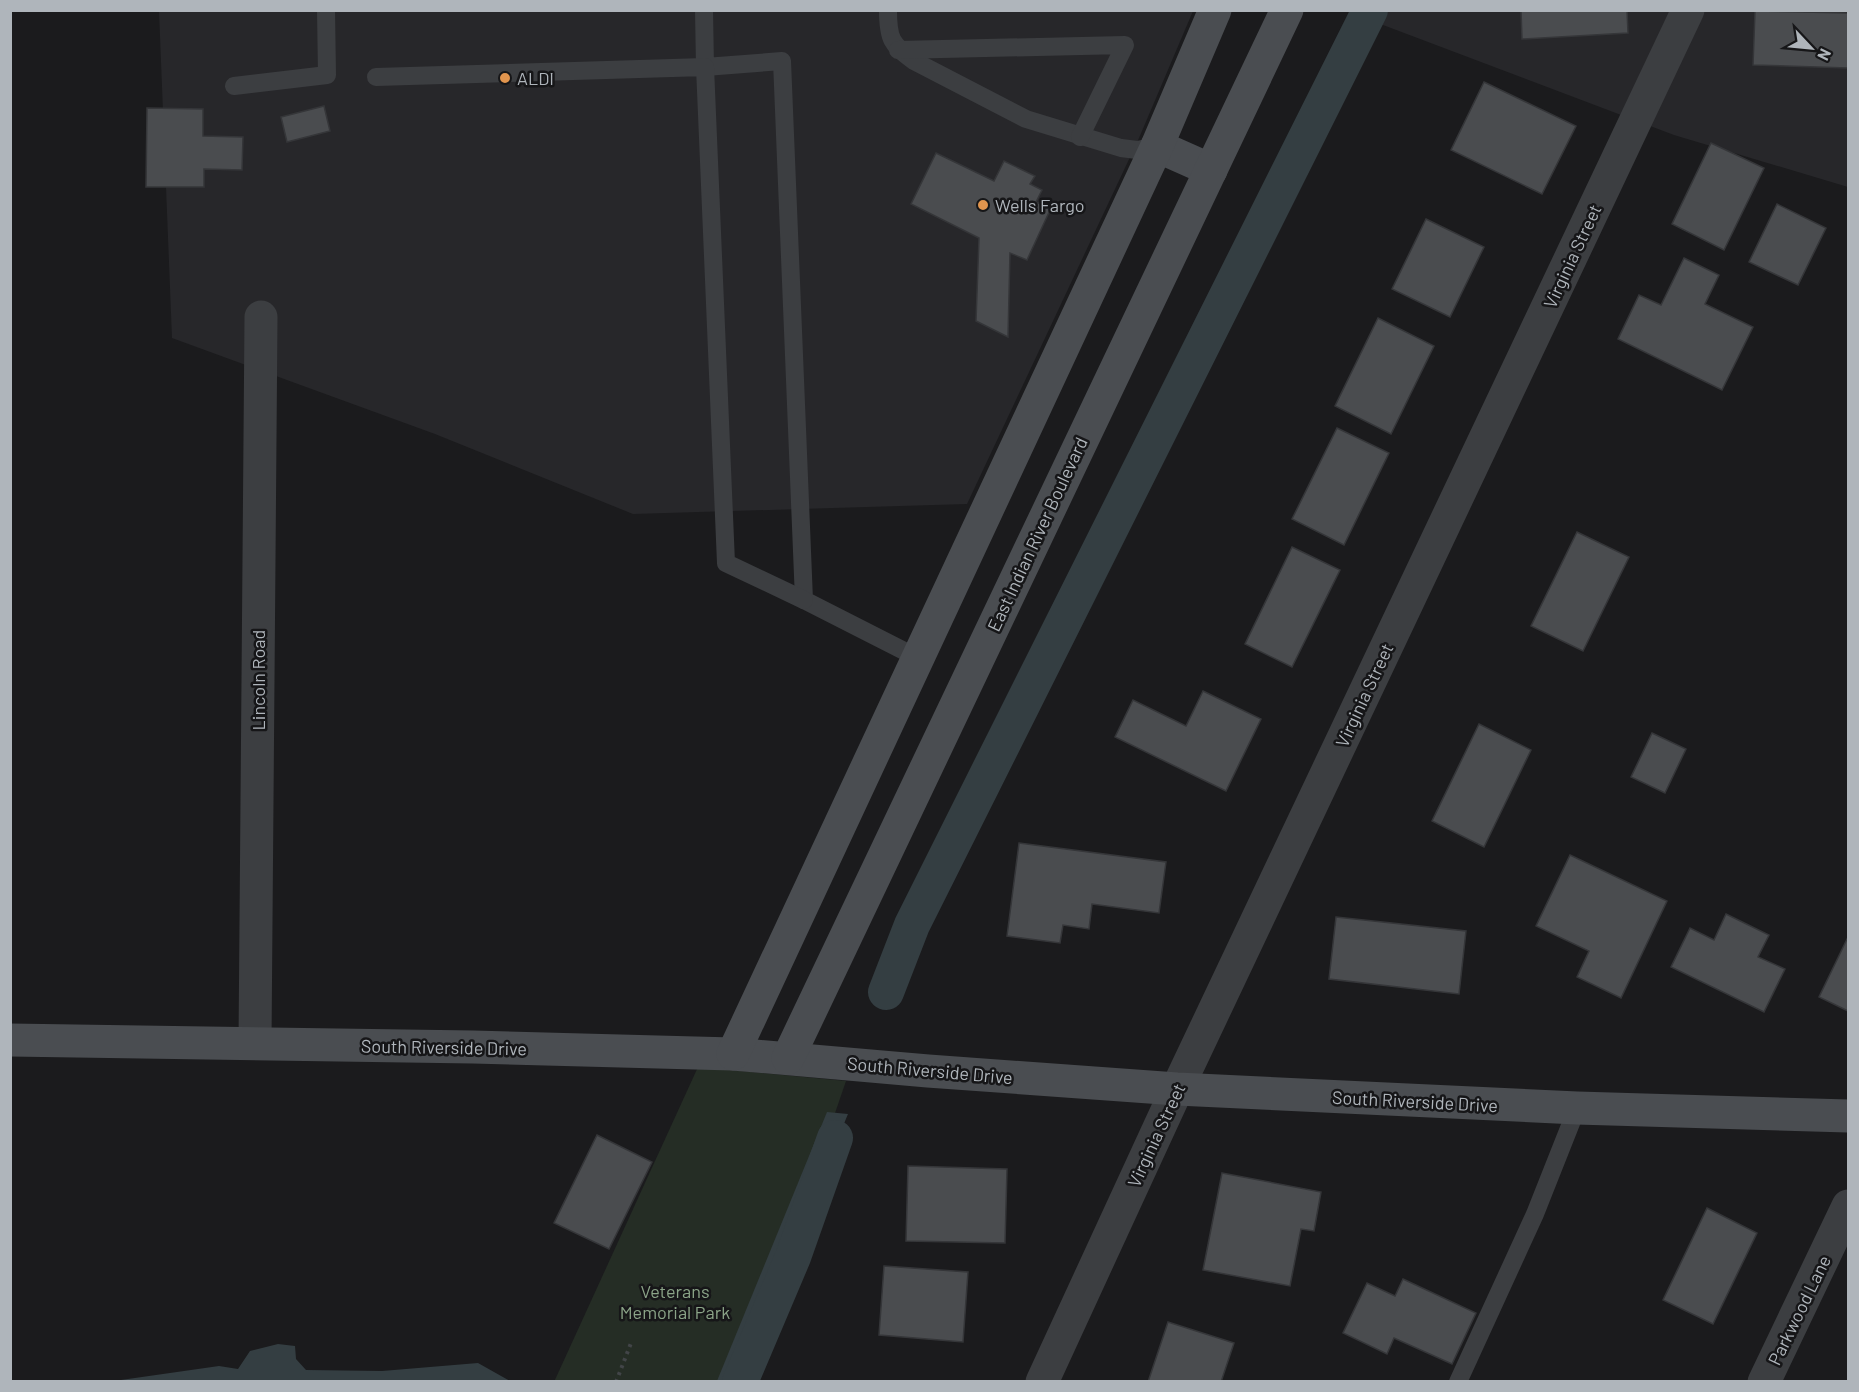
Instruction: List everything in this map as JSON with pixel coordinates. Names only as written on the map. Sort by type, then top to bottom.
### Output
[{"type":"street","points":[[733,1054],[1157,146],[1215,10]]},
{"type":"street","name":"East Indian River Boulevard","points":[[788,1058],[1287,10]]},
{"type":"street","name":"Virginia Street","points":[[1042,1382],[1177,1089],[1688,10]]},
{"type":"street","points":[[1157,146],[1211,170]]},
{"type":"street","name":"Lincoln Road","points":[[255,1043],[261,317]]},
{"type":"street","name":"South Riverside Drive","points":[[10,1040],[733,1054],[1177,1089],[1576,1108],[1848,1116]]},
{"type":"street","name":"Parkwood Lane","points":[[1764,1382],[1848,1206]]},
{"type":"lane","points":[[234,86],[327,75],[326,10]]},
{"type":"lane","points":[[704,10],[726,563],[918,658]]},
{"type":"lane","points":[[888,10],[888,31],[898,50],[914,61],[1026,119],[1121,148],[1137,150],[1157,146]]},
{"type":"lane","points":[[898,50],[1125,45],[1080,137]]},
{"type":"lane","points":[[376,76],[705,67],[783,61],[804,600]]},
{"type":"lane","points":[[1458,1382],[1535,1214],[1576,1108]]},
{"type":"path","points":[[616,1382],[631,1343]]},
{"type":"shaded area","points":[[159,11],[1193,11],[1139,138],[967,504],[633,514],[435,434],[172,338]]},
{"type":"shaded area","points":[[1346,11],[1848,11],[1848,187],[1674,135]]},
{"type":"shaded area","points":[[827,1112],[848,1114],[737,1381],[717,1381]]},
{"type":"shaded area","points":[[278,1344],[295,1346],[296,1359],[306,1370],[382,1371],[478,1363],[510,1381],[114,1381],[219,1366],[238,1369],[250,1351]]},
{"type":"green space","name":"Veterans Memorial Park","points":[[698,1067],[846,1081],[833,1119],[724,1381],[554,1382]]},
{"type":"building","points":[[1521,10],[1627,10],[1628,33],[1522,39]]},
{"type":"building","points":[[1755,11],[1848,13],[1848,68],[1753,65]]},
{"type":"building","points":[[1484,82],[1576,126],[1542,194],[1451,150]]},
{"type":"building","points":[[324,106],[330,131],[287,142],[281,117]]},
{"type":"building","points":[[147,108],[203,109],[203,136],[243,137],[242,170],[204,169],[204,187],[146,187]]},
{"type":"building","points":[[1711,143],[1764,168],[1724,250],[1672,224]]},
{"type":"building","points":[[936,153],[994,181],[1004,161],[1035,176],[1030,184],[1042,190],[1036,202],[1051,208],[1027,260],[1010,253],[1008,337],[976,321],[979,238],[911,204]]},
{"type":"building","points":[[1777,204],[1826,228],[1798,285],[1749,262]]},
{"type":"building","points":[[1426,219],[1484,247],[1450,317],[1392,289]]},
{"type":"building","points":[[1684,258],[1719,275],[1705,304],[1753,327],[1722,390],[1618,339],[1639,295],[1661,305]]},
{"type":"building","points":[[1378,318],[1434,346],[1391,434],[1335,406]]},
{"type":"building","points":[[1337,428],[1389,453],[1344,545],[1292,519]]},
{"type":"building","points":[[1577,532],[1629,557],[1583,651],[1531,626]]},
{"type":"building","points":[[1292,547],[1340,570],[1292,667],[1245,644]]},
{"type":"building","points":[[1203,691],[1261,719],[1226,791],[1115,737],[1133,700],[1186,726]]},
{"type":"building","points":[[1479,724],[1531,750],[1484,847],[1432,821]]},
{"type":"building","points":[[1652,733],[1686,749],[1665,793],[1631,777]]},
{"type":"building","points":[[1019,843],[1166,862],[1159,913],[1092,904],[1089,929],[1063,925],[1060,943],[1007,936]]},
{"type":"building","points":[[1570,855],[1667,901],[1621,998],[1577,977],[1589,951],[1536,926]]},
{"type":"building","points":[[1726,914],[1769,935],[1758,957],[1785,969],[1764,1012],[1671,967],[1690,928],[1714,940]]},
{"type":"building","points":[[1336,917],[1466,931],[1459,994],[1329,979]]},
{"type":"building","points":[[1848,937],[1848,1011],[1819,997]]},
{"type":"building","points":[[597,1135],[652,1162],[609,1249],[554,1223]]},
{"type":"building","points":[[908,1166],[1007,1169],[1005,1243],[906,1241]]},
{"type":"building","points":[[1222,1173],[1321,1192],[1314,1231],[1301,1229],[1290,1286],[1203,1270]]},
{"type":"building","points":[[1707,1208],[1757,1233],[1713,1324],[1663,1300]]},
{"type":"building","points":[[884,1266],[968,1272],[963,1342],[879,1335]]},
{"type":"building","points":[[1403,1279],[1476,1313],[1452,1364],[1394,1338],[1387,1354],[1343,1333],[1367,1283],[1395,1296]]},
{"type":"building","points":[[1168,1322],[1234,1343],[1221,1382],[1148,1382]]},
{"type":"waterway","points":[[886,992],[912,925],[1370,10]]},
{"type":"waterway","points":[[740,1382],[793,1257],[835,1138]]},
{"type":"place","name":"ALDI","points":[[505,78]]},
{"type":"place","name":"Wells Fargo","points":[[983,205]]}]
